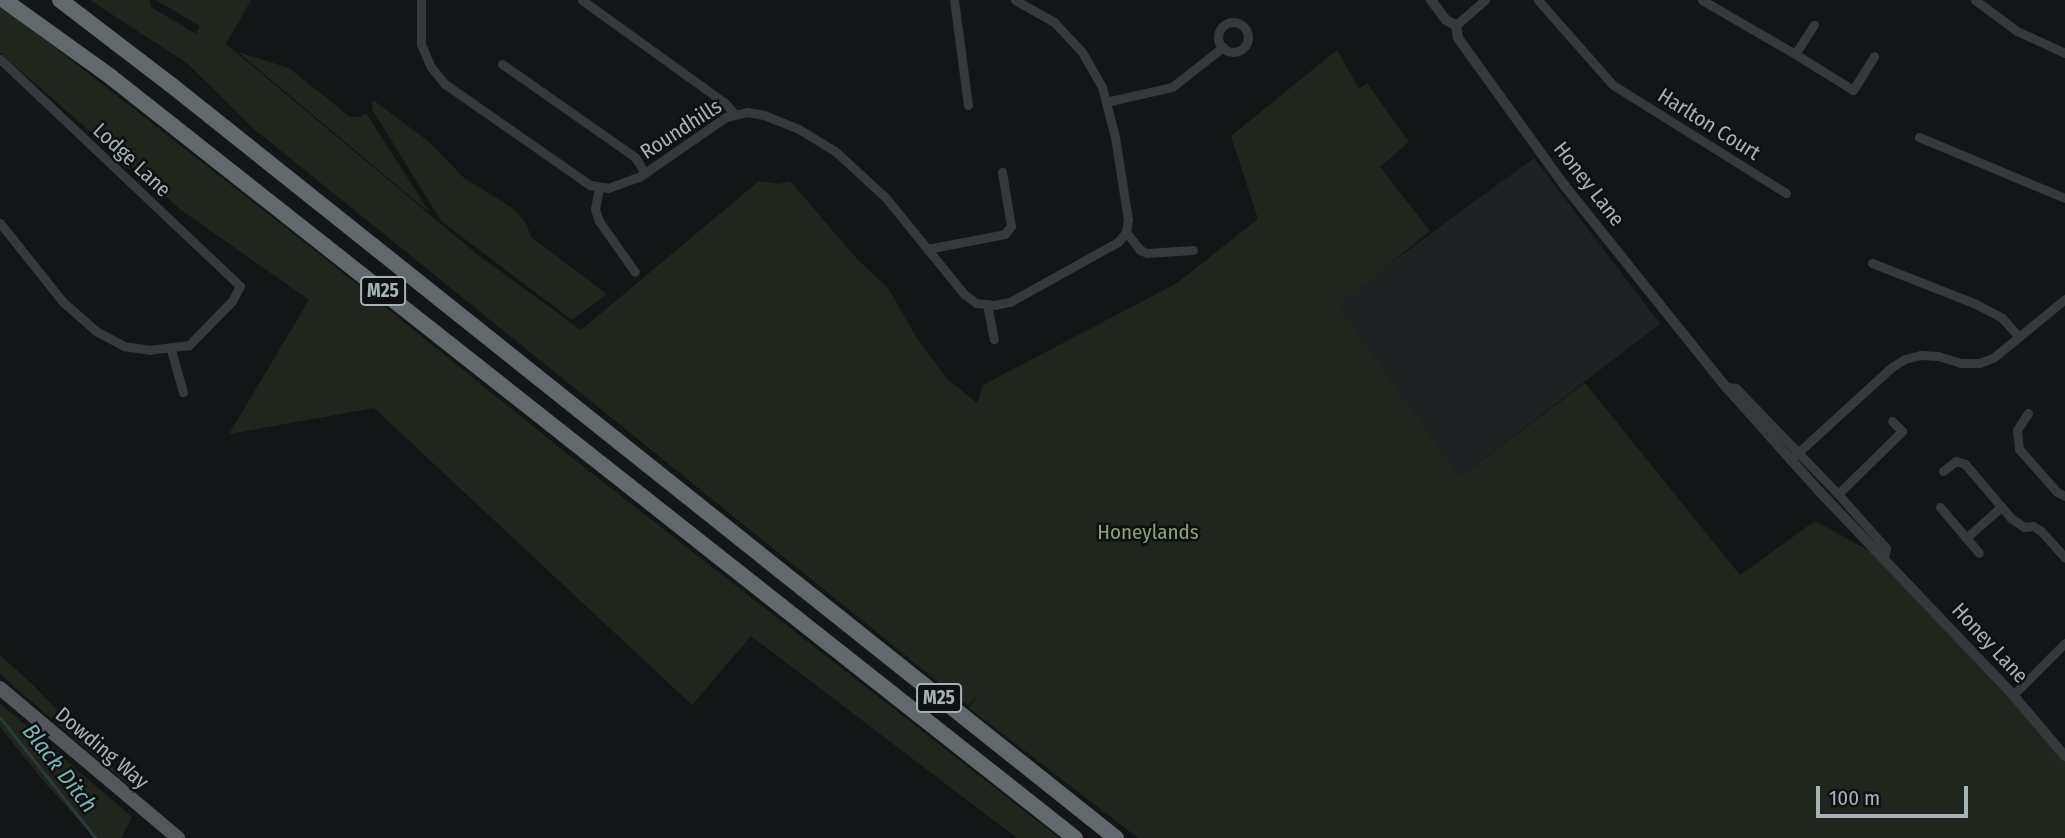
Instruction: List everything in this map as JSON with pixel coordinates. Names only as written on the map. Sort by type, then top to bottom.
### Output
[{"type":"highway","name":"M25","points":[[4,0],[111,77],[1075,838]]},
{"type":"highway","name":"M25","points":[[60,0],[170,84],[1116,838]]},
{"type":"main road","name":"Dowding Way","points":[[0,688],[178,838]]},
{"type":"street","points":[[421,0],[421,44],[431,67],[445,84],[590,185],[599,188],[595,209],[599,221],[635,272]]},
{"type":"street","points":[[582,0],[725,103],[735,114]]},
{"type":"street","points":[[954,0],[968,105]]},
{"type":"street","points":[[994,339],[987,304],[1010,302],[1118,242],[1126,232],[1128,220],[1102,87],[1082,52],[1054,22],[1015,0]]},
{"type":"street","name":"Honey Lane","points":[[1431,0],[1446,20],[1456,25],[1458,38],[1509,110],[1726,387],[2013,695],[2065,756]]},
{"type":"street","points":[[1456,25],[1486,0]]},
{"type":"street","name":"Harlton Court","points":[[1538,0],[1613,85],[1786,193]]},
{"type":"street","points":[[1702,0],[1853,90],[1874,56]]},
{"type":"street","points":[[1975,0],[2017,31],[2065,52]]},
{"type":"street","points":[[1795,54],[1814,24]]},
{"type":"street","points":[[1106,102],[1172,87],[1223,47]]},
{"type":"street","name":"Lodge Lane","points":[[0,59],[240,286],[232,301],[189,345],[171,350]]},
{"type":"street","points":[[502,64],[635,157],[645,173]]},
{"type":"street","name":"Roundhills","points":[[599,188],[620,186],[645,173],[726,117],[735,114],[764,115],[797,128],[835,150],[886,198],[964,294],[976,303],[987,304]]},
{"type":"street","points":[[1919,137],[2065,198]]},
{"type":"street","points":[[927,249],[1005,234],[1011,226],[1002,172]]},
{"type":"street","points":[[0,223],[64,302],[96,331],[124,346],[171,350],[183,392]]},
{"type":"street","points":[[1126,232],[1140,250],[1147,253],[1193,250]]},
{"type":"street","points":[[1872,263],[1976,304],[2002,318],[2019,337]]},
{"type":"street","points":[[1793,456],[1905,359],[1929,355],[1961,363],[1979,363],[1993,358],[2065,299]]},
{"type":"street","points":[[2028,412],[2017,430],[2019,449],[2057,492],[2065,496]]},
{"type":"street","points":[[1838,494],[1902,431],[1892,421]]},
{"type":"street","name":"Honey Lane","points":[[1793,456],[1838,494],[1885,548],[1884,559]]},
{"type":"street","points":[[1943,471],[1956,461],[1965,464],[2001,507],[2024,527],[2033,526],[2041,531],[2065,558]]},
{"type":"street","points":[[1940,507],[1979,553]]},
{"type":"street","points":[[1966,538],[2001,507]]},
{"type":"street","points":[[2013,695],[2065,643]]},
{"type":"shaded area","points":[[1534,158],[1660,324],[1460,477],[1338,305],[1351,292]]},
{"type":"green space","name":"Honeylands","points":[[90,0],[149,0],[151,7],[196,34],[200,26],[156,0],[251,0],[226,44],[478,255],[581,330],[759,181],[779,184],[790,181],[857,259],[888,288],[918,340],[947,379],[977,403],[983,385],[1177,283],[1258,219],[1231,136],[1337,50],[1359,89],[1367,83],[1409,142],[1380,167],[1430,231],[1338,305],[1460,477],[1585,383],[1740,575],[1815,521],[1884,559],[2065,760],[2065,838],[1138,838],[969,708],[982,690],[968,706],[254,129],[188,64]]},
{"type":"green space","points":[[0,8],[26,25],[318,253],[575,460],[1059,838],[1017,838],[751,636],[692,705],[374,408],[229,434],[309,300],[181,210],[0,53]]},
{"type":"green space","points":[[238,52],[289,68],[350,117],[360,117],[366,113],[430,213]]},
{"type":"green space","points":[[373,100],[428,141],[464,178],[514,209],[526,223],[531,237],[607,294],[572,320],[441,221],[372,109]]},
{"type":"green space","points":[[0,655],[33,685],[141,796],[0,674]]},
{"type":"green space","points":[[0,703],[132,817],[121,838],[95,838],[45,783],[0,727]]},
{"type":"waterway","name":"Black Ditch","points":[[0,717],[96,838]]}]
